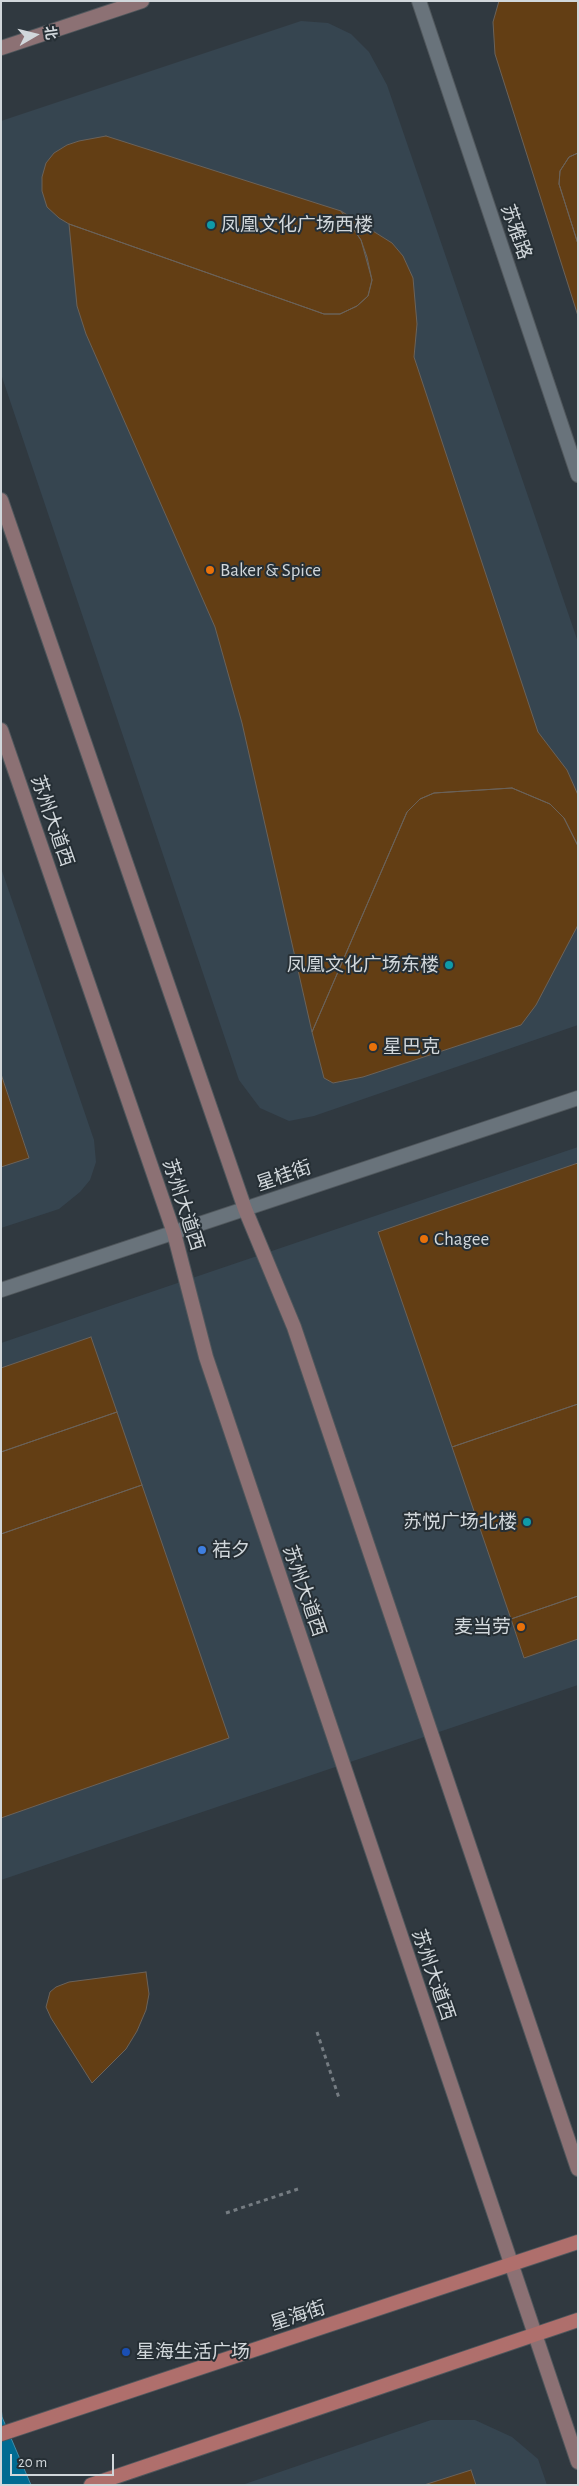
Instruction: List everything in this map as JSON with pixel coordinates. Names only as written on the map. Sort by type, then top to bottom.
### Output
[{"type":"main road","points":[[1,48],[142,1]]},
{"type":"main road","points":[[1,500],[245,1209],[294,1327],[578,2169]]},
{"type":"main road","name":"苏州大道西","points":[[1,730],[174,1232],[206,1357],[578,2462]]},
{"type":"main road","name":"星海街","points":[[5,2433],[578,2242]]},
{"type":"main road","points":[[91,2485],[578,2320]]},
{"type":"street","name":"苏雅路","points":[[419,1],[578,475]]},
{"type":"street","name":"星桂街","points":[[1,1290],[578,1098]]},
{"type":"path","points":[[317,2032],[340,2098]]},
{"type":"path","points":[[226,2213],[298,2189]]},
{"type":"shaded area","points":[[301,21],[328,23],[351,34],[369,52],[387,85],[578,642],[578,1025],[314,1116],[289,1121],[260,1108],[239,1080],[1,374],[1,121]]},
{"type":"shaded area","points":[[1,868],[94,1140],[96,1162],[90,1180],[80,1192],[59,1209],[1,1228]]},
{"type":"shaded area","points":[[578,1147],[578,1685],[1,1880],[1,1343]]},
{"type":"shaded area","points":[[431,2420],[475,2420],[512,2437],[538,2459],[547,2485],[242,2485]]},
{"type":"water","points":[[1,2406],[2,2417],[31,2485],[1,2485]]},
{"type":"building","points":[[499,1],[578,1],[578,153],[569,157],[560,171],[559,184],[578,244],[578,316],[495,54],[493,22]]},
{"type":"building","name":"凤凰文化广场西楼","points":[[106,136],[341,211],[361,240],[367,257],[372,280],[368,296],[357,306],[340,314],[324,314],[69,224],[59,218],[47,207],[42,191],[42,177],[46,163],[54,153],[67,145]]},
{"type":"building","points":[[578,153],[578,244],[559,184],[560,171],[569,157]]},
{"type":"building","points":[[341,211],[392,243],[403,256],[413,278],[417,324],[414,357],[538,732],[567,770],[578,795],[578,846],[564,818],[550,804],[512,788],[434,793],[420,799],[407,812],[312,1032],[242,723],[215,627],[86,334],[77,306],[69,224],[324,314],[340,314],[357,306],[368,296],[372,280],[361,240]]},
{"type":"building","name":"凤凰文化广场东楼","points":[[512,788],[550,804],[564,818],[578,846],[578,925],[536,1005],[521,1025],[363,1077],[333,1083],[324,1078],[312,1032],[407,812],[420,799],[434,793]]},
{"type":"building","points":[[1,1074],[29,1158],[1,1167]]},
{"type":"building","points":[[578,1163],[578,1404],[452,1447],[378,1232]]},
{"type":"building","points":[[91,1337],[117,1412],[1,1452],[1,1368]]},
{"type":"building","name":"苏悦广场北楼","points":[[578,1404],[578,1596],[511,1619],[452,1447]]},
{"type":"building","points":[[117,1412],[142,1485],[1,1534],[1,1452]]},
{"type":"building","points":[[142,1485],[229,1738],[1,1818],[1,1534]]},
{"type":"building","points":[[578,1596],[578,1639],[524,1658],[511,1619]]},
{"type":"building","points":[[146,1972],[149,1994],[146,2010],[137,2031],[126,2049],[92,2083],[51,2018],[46,2007],[50,1992],[56,1987],[69,1982]]},
{"type":"building","points":[[471,2470],[476,2485],[424,2485]]},
{"type":"place","name":"凤凰文化广场西楼","points":[[211,225]]},
{"type":"place","name":"Baker & Spice","points":[[210,570]]},
{"type":"place","name":"凤凰文化广场东楼","points":[[449,965]]},
{"type":"place","name":"星巴克","points":[[373,1047]]},
{"type":"place","name":"Chagee","points":[[424,1239]]},
{"type":"place","name":"苏悦广场北楼","points":[[527,1522]]},
{"type":"place","name":"袺夕","points":[[202,1550]]},
{"type":"place","name":"麦当劳","points":[[521,1627]]},
{"type":"place","name":"星海生活广场","points":[[126,2352]]}]
